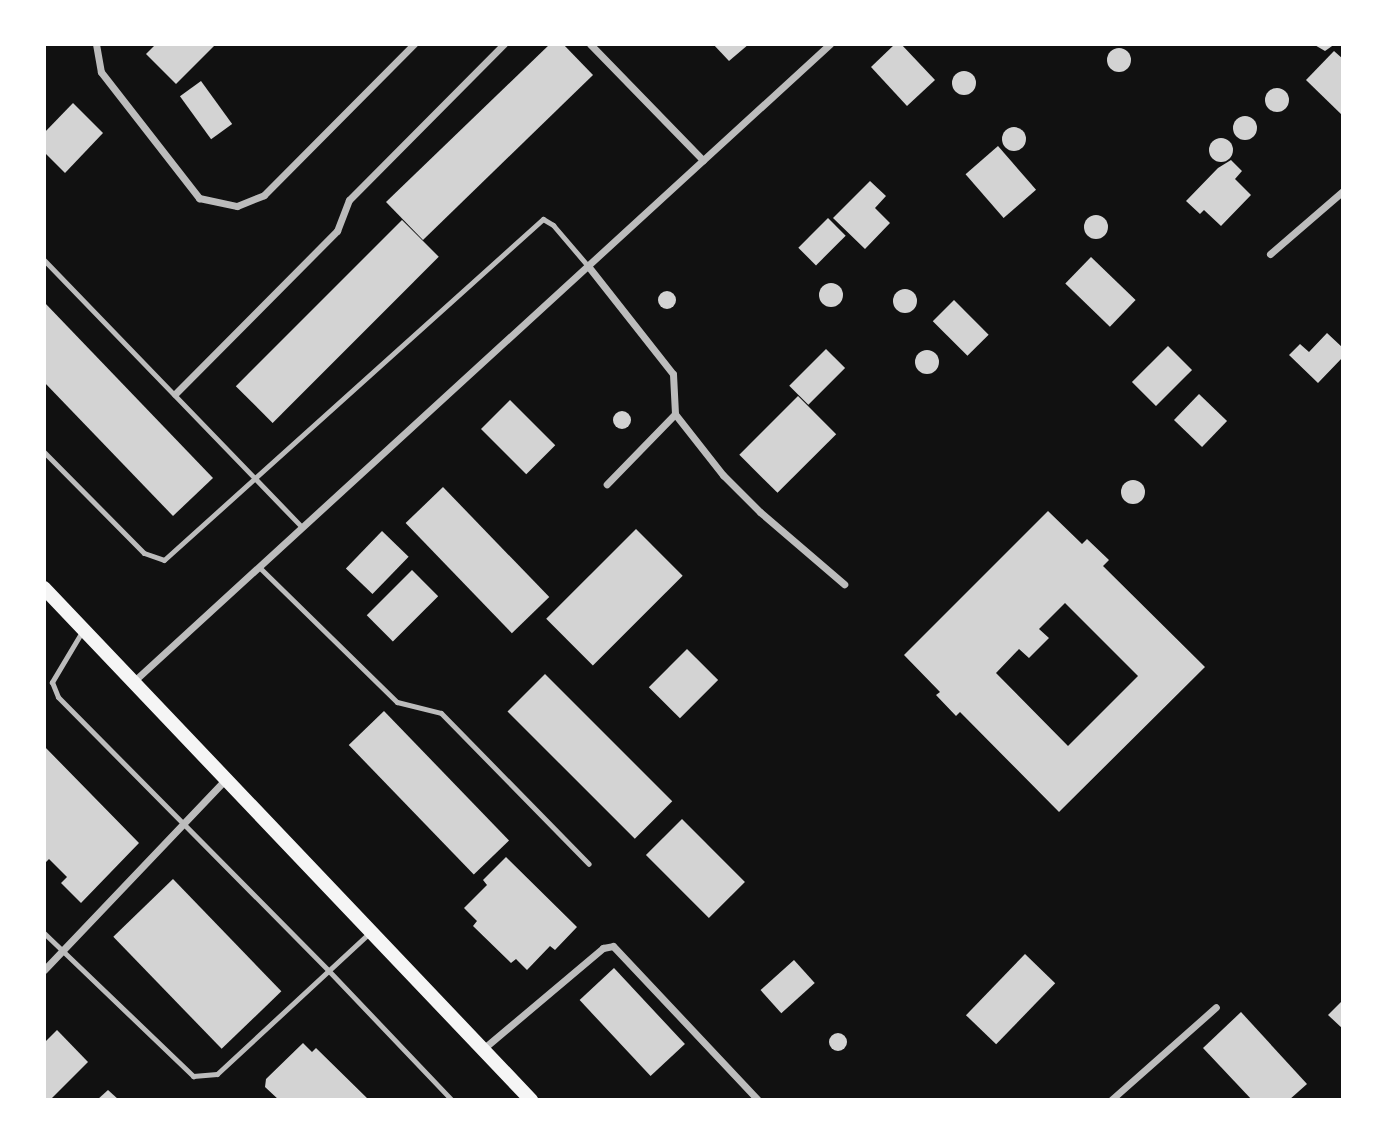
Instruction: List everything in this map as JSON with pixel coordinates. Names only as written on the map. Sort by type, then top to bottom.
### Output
[{"type":"main road","points":[[44,588],[224,781],[531,1100]]},
{"type":"street","points":[[96,44],[101,72],[200,198],[237,206],[264,195],[414,44]]},
{"type":"street","points":[[175,394],[337,231],[349,200],[504,44]]},
{"type":"street","points":[[590,44],[703,160]]},
{"type":"street","points":[[132,682],[830,44]]},
{"type":"street","points":[[1270,254],[1343,191]]},
{"type":"street","points":[[588,266],[673,374],[675,414],[742,494],[844,584]]},
{"type":"street","points":[[607,484],[675,414]]},
{"type":"street","points":[[44,970],[224,781]]},
{"type":"street","points":[[483,1049],[603,948],[613,946],[758,1100]]},
{"type":"street","points":[[1111,1100],[1216,1007]]},
{"type":"lane","points":[[44,452],[144,553],[164,560],[543,219],[553,225],[588,266]]},
{"type":"lane","points":[[44,260],[302,527]]},
{"type":"lane","points":[[259,567],[397,702],[441,713],[589,864]]},
{"type":"lane","points":[[83,630],[52,682],[58,697],[328,970],[452,1100]]},
{"type":"lane","points":[[44,933],[193,1076],[217,1074],[370,932]]},
{"type":"building","points":[[156,44],[216,44],[176,84],[146,54]]},
{"type":"building","points":[[550,44],[563,44],[593,75],[423,240],[386,202]]},
{"type":"building","points":[[713,44],[749,44],[729,61]]},
{"type":"building","points":[[895,44],[901,44],[935,80],[907,106],[871,67]]},
{"type":"building","points":[[1313,44],[1335,44],[1325,51]]},
{"type":"building","points":[[1119,48],[1130,55],[1131,60],[1124,71],[1119,72],[1108,65],[1107,60],[1114,49]]},
{"type":"building","points":[[1334,51],[1343,59],[1343,116],[1306,80]]},
{"type":"building","points":[[964,71],[975,78],[976,83],[969,94],[964,95],[953,88],[952,83],[959,72]]},
{"type":"building","points":[[201,81],[232,124],[211,139],[180,96]]},
{"type":"building","points":[[1277,88],[1286,91],[1289,100],[1286,109],[1277,112],[1268,109],[1265,100],[1268,91]]},
{"type":"building","points":[[73,103],[103,133],[65,173],[44,152],[44,133]]},
{"type":"building","points":[[1245,116],[1256,123],[1257,128],[1250,139],[1245,140],[1234,133],[1233,128],[1240,117]]},
{"type":"building","points":[[1014,127],[1025,134],[1026,139],[1019,150],[1014,151],[1003,144],[1002,139],[1009,128]]},
{"type":"building","points":[[1221,138],[1232,145],[1233,150],[1226,161],[1221,162],[1210,155],[1209,150],[1216,139]]},
{"type":"building","points":[[998,146],[1036,190],[1004,218],[966,174]]},
{"type":"building","points":[[1231,160],[1242,171],[1235,179],[1251,195],[1221,226],[1204,210],[1200,214],[1186,201],[1218,168]]},
{"type":"building","points":[[870,181],[886,196],[875,208],[890,223],[865,249],[833,218]]},
{"type":"building","points":[[1096,215],[1105,218],[1108,227],[1105,236],[1096,239],[1087,236],[1084,227],[1087,218]]},
{"type":"building","points":[[828,218],[846,236],[816,265],[798,248]]},
{"type":"building","points":[[402,220],[439,257],[273,423],[236,386]]},
{"type":"building","points":[[1091,257],[1136,300],[1110,327],[1065,284]]},
{"type":"building","points":[[831,283],[840,286],[843,295],[840,304],[831,307],[822,304],[819,295],[822,286]]},
{"type":"building","points":[[905,289],[916,296],[917,301],[910,312],[905,313],[894,306],[893,301],[900,290]]},
{"type":"building","points":[[663,291],[671,291],[676,300],[674,307],[663,309],[658,304],[658,296]]},
{"type":"building","points":[[954,300],[989,335],[967,356],[933,321]]},
{"type":"building","points":[[44,302],[213,478],[173,516],[44,382]]},
{"type":"building","points":[[1327,333],[1343,348],[1343,357],[1318,383],[1289,355],[1300,344],[1309,352]]},
{"type":"building","points":[[1168,346],[1192,370],[1156,406],[1132,382]]},
{"type":"building","points":[[826,349],[845,368],[808,405],[789,386]]},
{"type":"building","points":[[927,350],[938,357],[939,362],[932,373],[927,374],[916,367],[915,362],[922,351]]},
{"type":"building","points":[[1199,394],[1227,421],[1202,447],[1174,420]]},
{"type":"building","points":[[798,396],[836,434],[777,493],[739,455]]},
{"type":"building","points":[[510,400],[555,445],[526,474],[481,429]]},
{"type":"building","points":[[618,411],[626,411],[631,420],[629,427],[618,429],[613,424],[613,416]]},
{"type":"building","points":[[1133,480],[1144,487],[1145,492],[1138,503],[1133,504],[1122,497],[1121,492],[1128,481]]},
{"type":"building","points":[[443,487],[549,597],[512,633],[406,523]]},
{"type":"building","points":[[1048,511],[1082,544],[1087,539],[1109,560],[1103,566],[1205,667],[1059,812],[960,712],[956,716],[936,695],[940,692],[904,655]],"holes":[[[1065,603],[1138,676],[1068,746],[996,673],[1019,649],[1029,658],[1049,638],[1039,629]]]},
{"type":"building","points":[[636,529],[683,576],[593,665],[546,619]]},
{"type":"building","points":[[382,531],[409,557],[372,594],[346,568]]},
{"type":"building","points":[[412,570],[438,596],[393,641],[367,615]]},
{"type":"building","points":[[687,649],[718,680],[680,718],[649,687]]},
{"type":"building","points":[[545,674],[672,801],[635,839],[508,711]]},
{"type":"building","points":[[384,711],[509,840],[474,875],[349,745]]},
{"type":"building","points":[[44,746],[139,843],[81,903],[61,883],[67,877],[49,859],[44,864]]},
{"type":"building","points":[[682,819],[745,882],[709,918],[646,855]]},
{"type":"building","points":[[506,857],[577,927],[555,950],[550,946],[527,970],[516,959],[511,963],[473,926],[477,921],[464,908],[487,885],[483,880]]},
{"type":"building","points":[[173,879],[281,991],[222,1049],[113,937]]},
{"type":"building","points":[[1025,954],[1055,983],[996,1044],[966,1015]]},
{"type":"building","points":[[794,960],[815,983],[781,1013],[761,990]]},
{"type":"building","points":[[614,968],[685,1044],[651,1076],[580,1000]]},
{"type":"building","points":[[1343,1000],[1343,1029],[1328,1015]]},
{"type":"building","points":[[1241,1012],[1307,1084],[1289,1100],[1252,1100],[1203,1048]]},
{"type":"building","points":[[57,1030],[88,1062],[50,1100],[44,1100],[44,1043]]},
{"type":"building","points":[[834,1033],[842,1033],[847,1042],[845,1049],[834,1051],[829,1046],[829,1038]]},
{"type":"building","points":[[303,1043],[312,1052],[316,1048],[369,1100],[279,1100],[265,1087],[266,1079]]},
{"type":"building","points":[[108,1090],[119,1100],[97,1100]]}]
